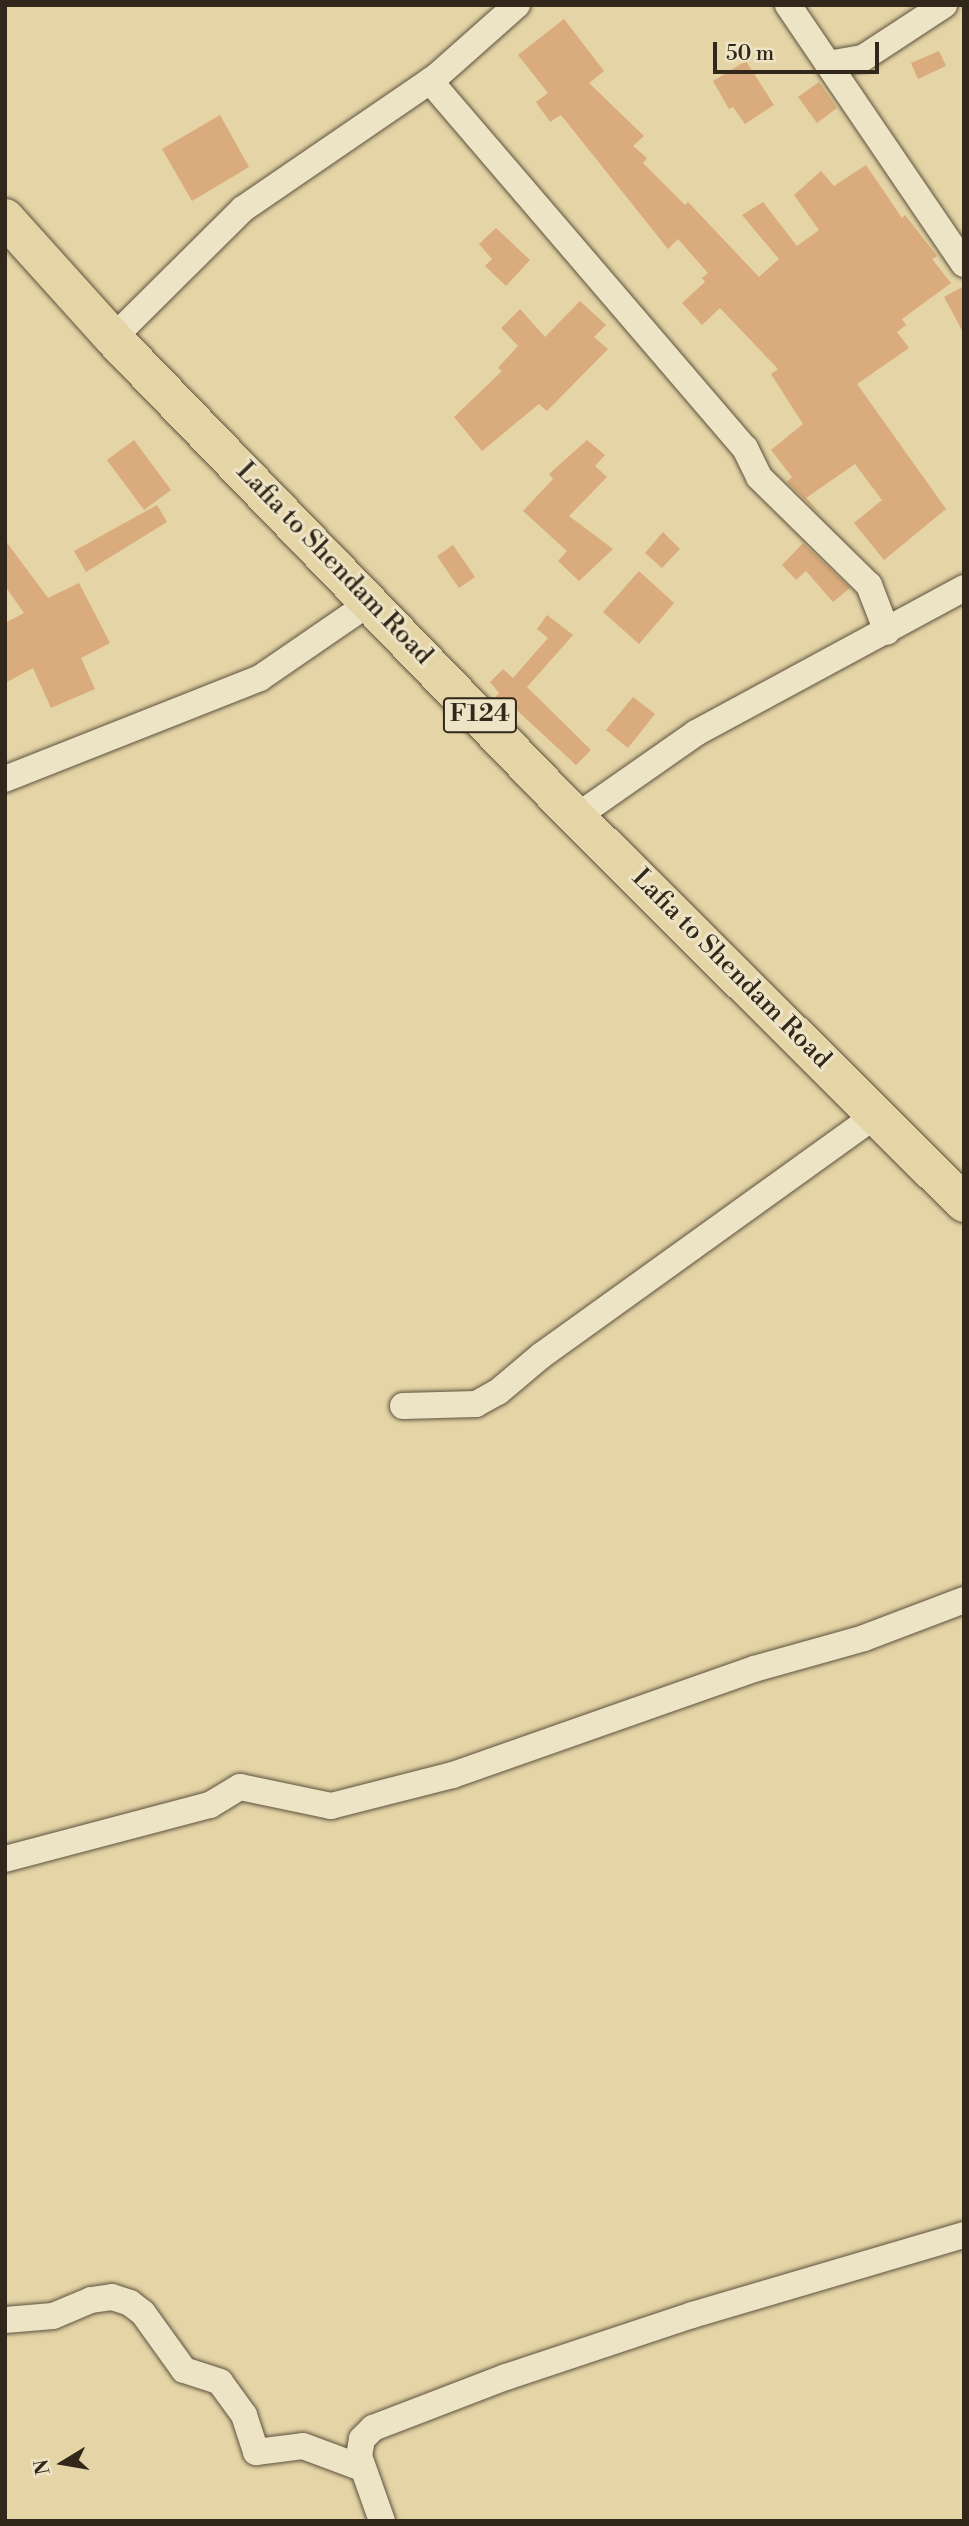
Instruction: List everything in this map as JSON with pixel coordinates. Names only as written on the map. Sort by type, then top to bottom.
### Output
[{"type":"main road","name":"Lafia to Shendam Road","points":[[5,218],[113,338],[372,601],[576,817],[964,1203]]},
{"type":"street","points":[[113,338],[243,209],[430,81],[517,5]]},
{"type":"street","points":[[788,5],[964,264]]},
{"type":"street","points":[[828,64],[863,58],[944,5]]},
{"type":"street","points":[[850,98],[863,58]]},
{"type":"street","points":[[430,81],[745,448],[759,477],[869,586],[887,632]]},
{"type":"street","points":[[576,817],[696,733],[964,588]]},
{"type":"street","points":[[5,779],[260,678],[372,601]]},
{"type":"street","points":[[403,1406],[476,1404],[498,1392],[565,1339],[877,1114]]},
{"type":"street","points":[[5,1859],[210,1805],[240,1787],[331,1806],[453,1775],[754,1669],[864,1638],[964,1600]]},
{"type":"street","points":[[382,2521],[362,2469],[360,2449],[365,2435],[406,2412],[692,2315],[964,2235]]},
{"type":"street","points":[[5,2320],[54,2316],[91,2300],[112,2297],[130,2303],[184,2370],[220,2382],[244,2415],[256,2452],[303,2446],[362,2469]]},
{"type":"building","points":[[564,19],[604,71],[589,83],[644,136],[633,146],[647,158],[643,163],[685,205],[688,202],[759,277],[779,259],[742,215],[763,202],[797,246],[819,230],[794,195],[821,171],[834,186],[866,165],[902,218],[905,215],[937,256],[932,259],[951,283],[902,319],[906,325],[897,332],[909,348],[857,384],[946,509],[884,560],[854,523],[882,500],[855,464],[806,498],[823,517],[787,482],[792,477],[771,450],[803,424],[771,374],[778,369],[720,308],[702,325],[682,303],[705,282],[702,278],[708,273],[678,239],[668,249],[561,115],[550,122],[536,102],[548,93],[518,55]]},
{"type":"building","points":[[939,51],[946,66],[918,79],[911,63]]},
{"type":"building","points":[[746,61],[774,105],[745,124],[733,107],[729,109],[713,81]]},
{"type":"building","points":[[819,82],[837,108],[817,123],[798,97]]},
{"type":"building","points":[[220,115],[249,167],[192,201],[162,149]]},
{"type":"building","points":[[496,228],[530,260],[506,286],[485,266],[492,259],[479,244]]},
{"type":"building","points":[[964,286],[964,334],[944,297]]},
{"type":"building","points":[[580,301],[606,325],[594,337],[608,349],[547,411],[539,404],[482,451],[454,417],[502,371],[498,368],[518,346],[501,328],[520,309],[545,337]]},
{"type":"building","points":[[134,440],[171,490],[144,510],[107,460]]},
{"type":"building","points":[[587,440],[605,455],[595,466],[607,477],[569,516],[613,549],[579,581],[558,561],[567,551],[523,511],[553,479],[549,474]]},
{"type":"building","points":[[157,505],[167,522],[86,572],[74,551]]},
{"type":"building","points":[[663,532],[680,549],[662,568],[645,553]]},
{"type":"building","points":[[5,540],[48,598],[79,583],[110,643],[81,658],[95,689],[51,708],[33,668],[5,683],[5,623],[24,613],[5,586]]},
{"type":"building","points":[[803,543],[850,588],[833,602],[806,571],[796,580],[782,565]]},
{"type":"building","points":[[453,545],[475,577],[459,588],[437,556]]},
{"type":"building","points":[[639,571],[674,603],[639,644],[603,612]]},
{"type":"building","points":[[547,615],[573,635],[527,687],[591,750],[576,765],[509,703],[502,709],[493,700],[499,693],[490,682],[503,669],[513,678],[548,638],[537,629]]},
{"type":"building","points":[[633,697],[655,714],[628,748],[606,730]]}]
